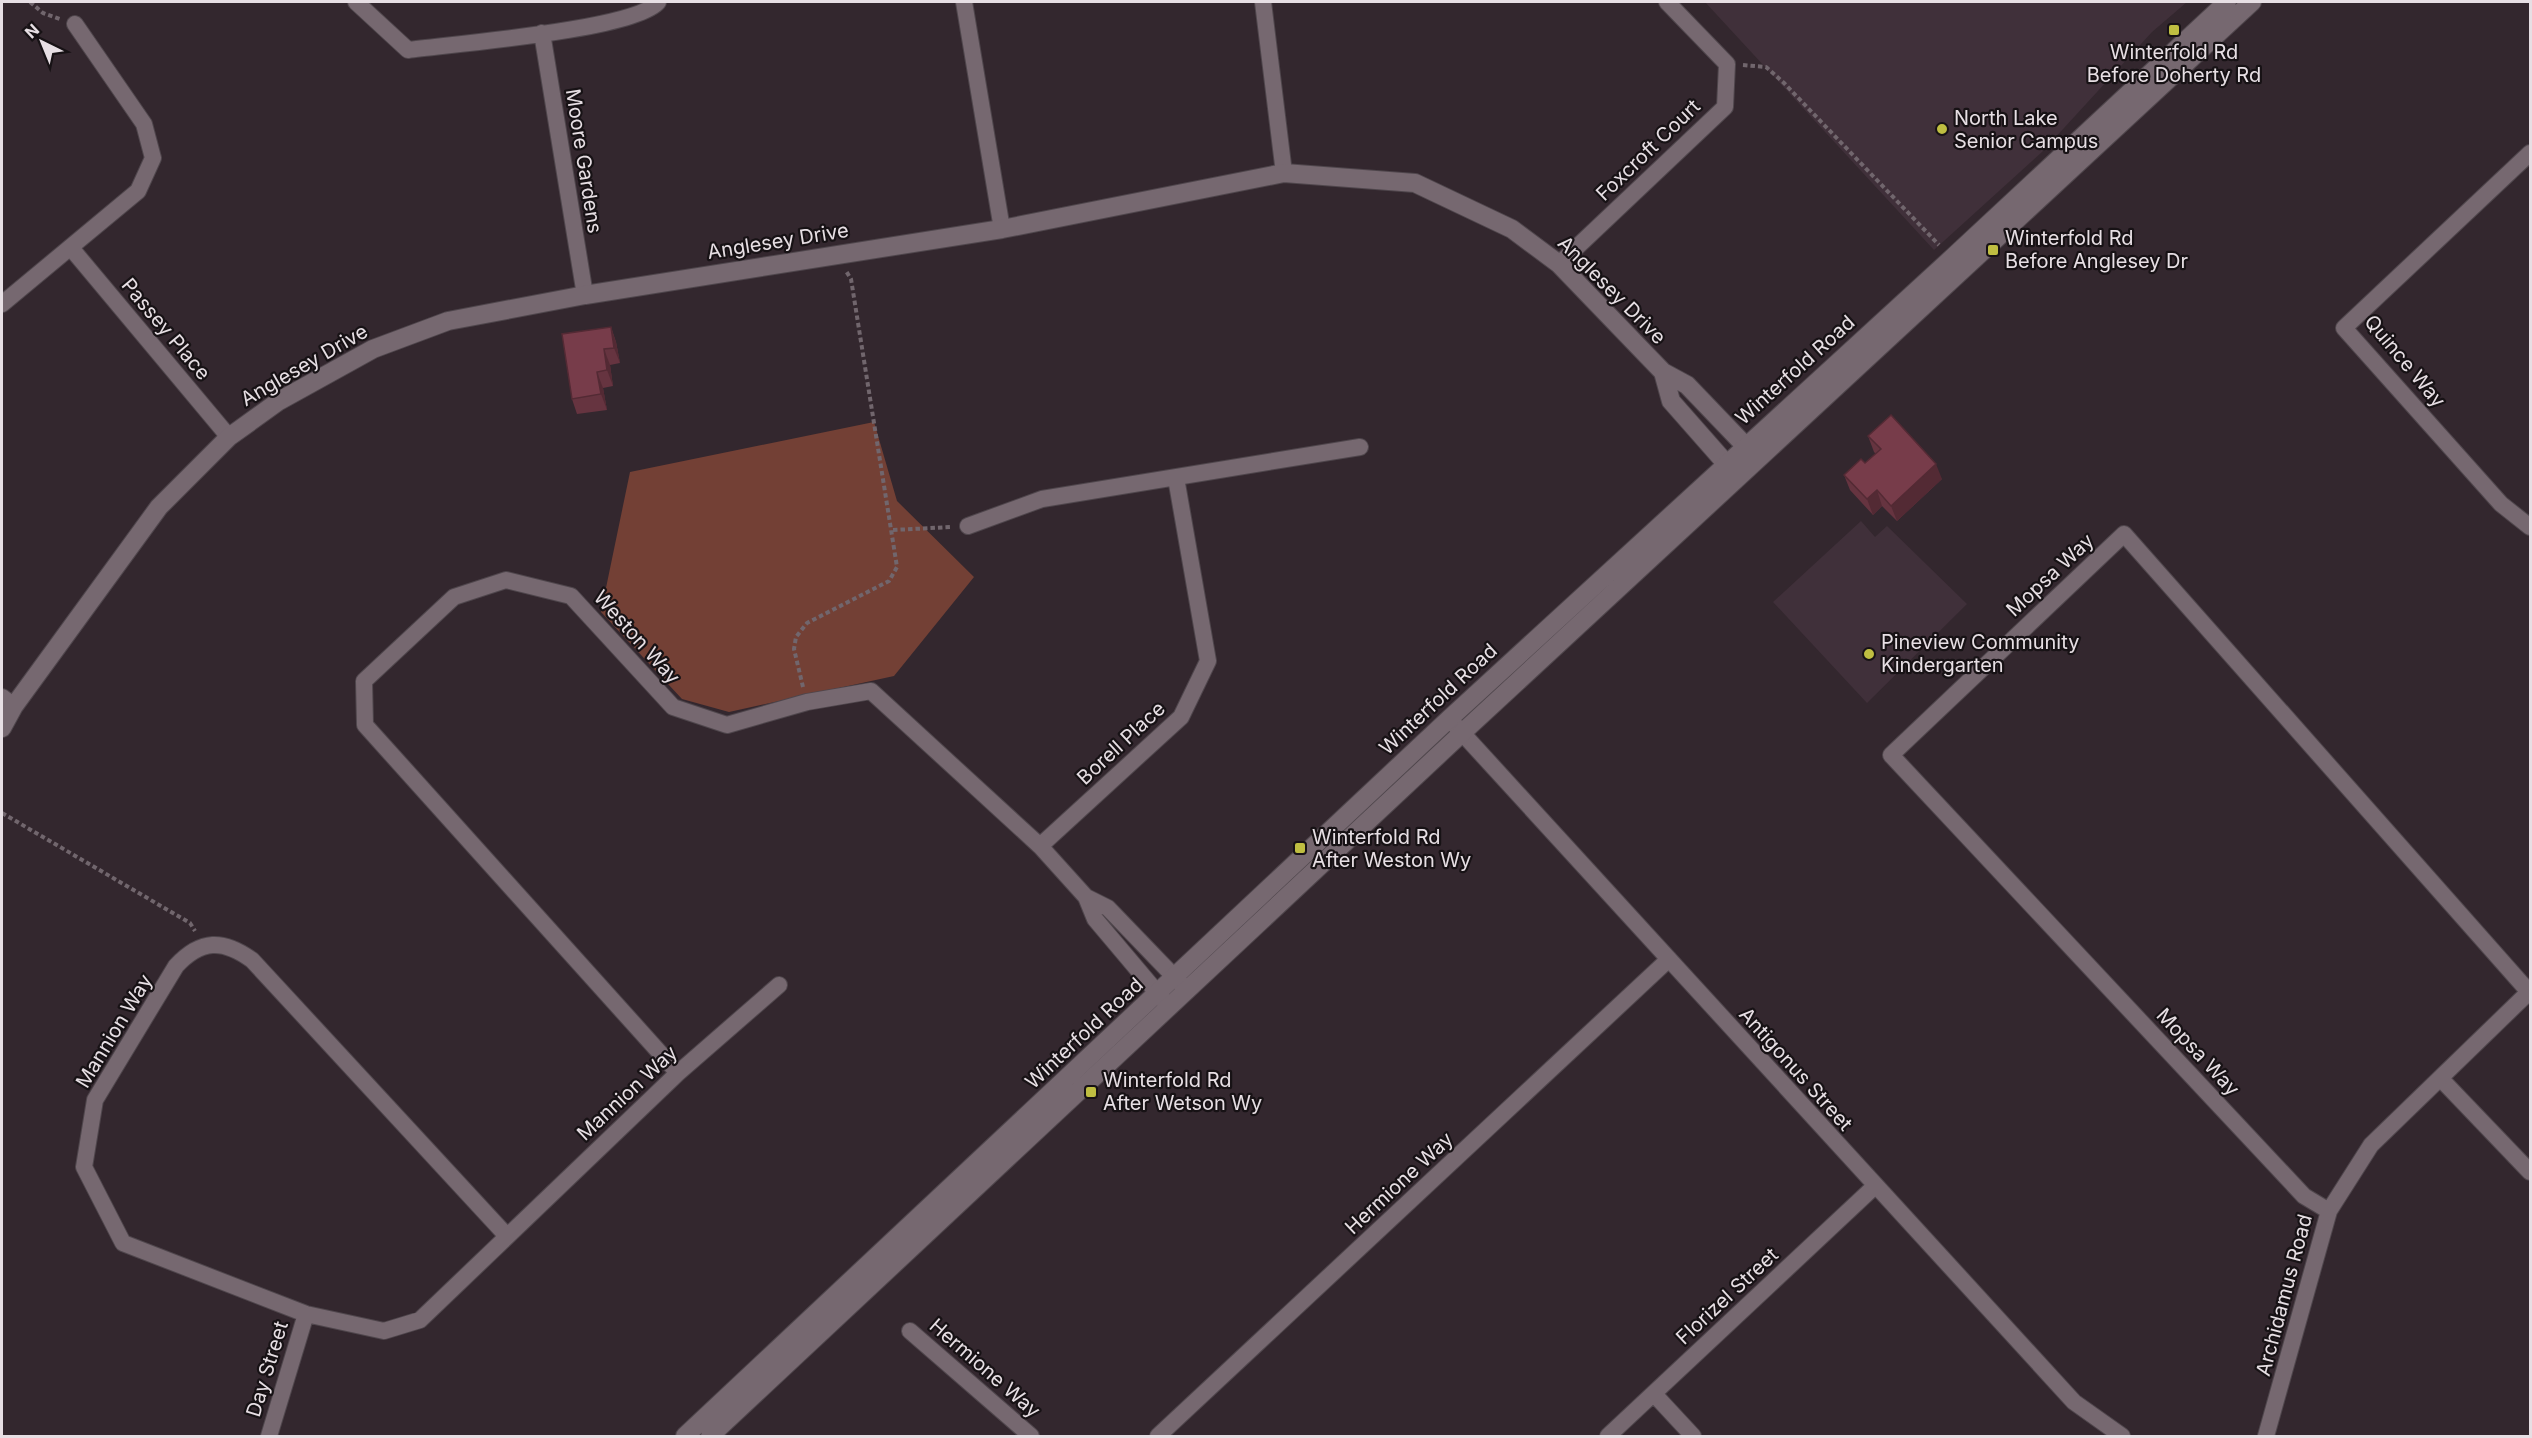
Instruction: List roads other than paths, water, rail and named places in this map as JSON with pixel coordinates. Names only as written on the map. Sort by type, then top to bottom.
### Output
[{"type":"main road","name":"Winterfold Road","points":[[711,1437],[1181,984],[1449,719],[1952,258],[2227,2]]},
{"type":"main road","name":"Winterfold Road","points":[[1181,984],[1463,732],[2252,2]]},
{"type":"main road","name":"Anglesey Drive","points":[[2,728],[8,702],[159,507],[229,437],[279,401],[373,349],[448,321],[585,295],[1002,229],[1284,174],[1415,183],[1512,229],[1559,264],[1663,372],[1687,385],[1758,460]]},
{"type":"main road","name":"Anglesey Drive","points":[[1663,372],[1671,400],[1740,478]]},
{"type":"main road","name":"Winterfold Road","points":[[685,1437],[1164,1000]]},
{"type":"street","points":[[356,2],[408,50],[542,33],[627,18],[658,2]]},
{"type":"street","points":[[964,2],[1002,229]]},
{"type":"street","points":[[1263,2],[1284,174]]},
{"type":"street","name":"Foxcroft Court","points":[[1559,264],[1725,107],[1727,64],[1667,2]]},
{"type":"street","points":[[2,304],[138,191],[153,158],[144,124],[75,24]]},
{"type":"street","name":"Moore Gardens","points":[[542,33],[585,295]]},
{"type":"street","name":"Quince Way","points":[[2530,153],[2344,328],[2501,504],[2530,527]]},
{"type":"street","name":"Passey Place","points":[[71,248],[229,437]]},
{"type":"street","points":[[968,526],[1042,500],[1360,447]]},
{"type":"street","name":"Borell Place","points":[[1040,846],[1181,717],[1208,661],[1176,478]]},
{"type":"street","name":"Mopsa Way","points":[[2329,1211],[2304,1196],[1891,755],[2124,534],[2530,992]]},
{"type":"street","name":"Weston Way","points":[[678,1073],[365,725],[364,681],[454,597],[506,580],[571,596],[673,707],[727,725],[807,702],[871,691],[1040,846],[1086,897],[1095,919],[1164,1000]]},
{"type":"street","name":"Antigonus Street","points":[[1449,719],[2074,1402],[2122,1437]]},
{"type":"street","name":"Weston Way","points":[[1086,897],[1108,908],[1181,984]]},
{"type":"street","name":"Mannion Way","points":[[506,1235],[252,960],[236,949],[218,944],[202,946],[189,952],[176,966],[95,1100],[84,1167],[123,1243],[306,1314],[384,1331],[420,1320],[506,1235],[678,1073],[779,985]]},
{"type":"street","name":"Hermione Way","points":[[1158,1437],[1669,959]]},
{"type":"street","name":"Archidamus Road","points":[[2266,1437],[2329,1211],[2371,1145],[2530,992]]},
{"type":"street","points":[[2440,1079],[2530,1172]]},
{"type":"street","name":"Florizel Street","points":[[1608,1437],[1875,1186]]},
{"type":"street","name":"Day Street","points":[[269,1437],[306,1314]]},
{"type":"street","name":"Hermione Way","points":[[910,1331],[1031,1437]]},
{"type":"street","points":[[1654,1394],[1693,1437]]},
{"type":"place","name":"Winterfold Rd Before Doherty Rd","points":[[2174,30]]},
{"type":"place","name":"North Lake Senior Campus","points":[[1942,129]]},
{"type":"place","name":"Winterfold Rd Before Anglesey Dr","points":[[1993,250]]},
{"type":"place","name":"Pineview Community Kindergarten","points":[[1869,654]]},
{"type":"place","name":"Winterfold Rd After Weston Wy","points":[[1300,848]]},
{"type":"place","name":"Winterfold Rd After Wetson Wy","points":[[1091,1092]]}]
